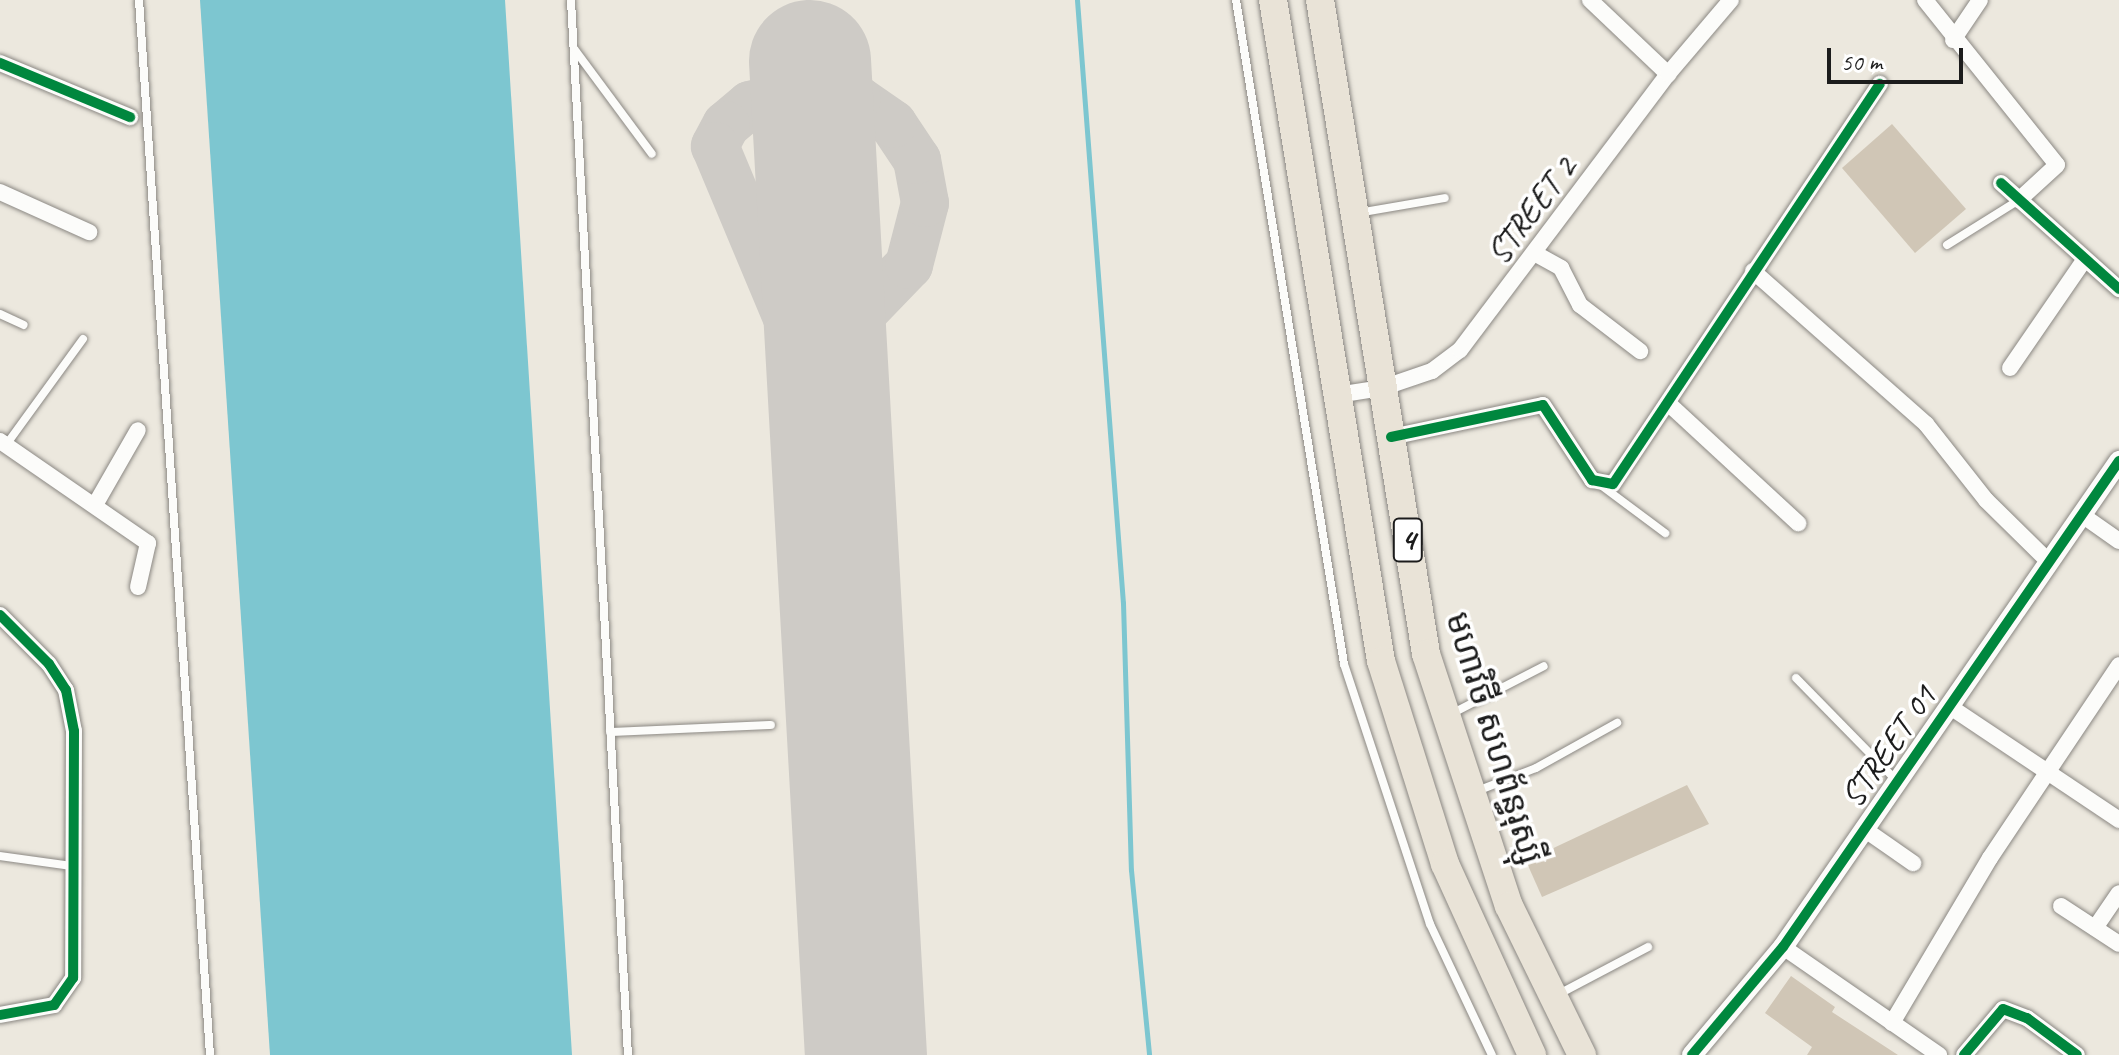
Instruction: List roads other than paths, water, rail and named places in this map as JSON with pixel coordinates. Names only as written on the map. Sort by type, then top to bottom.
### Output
[{"type":"highway","name":"4","points":[[1273,0],[1381,661],[1398,728],[1465,916],[1532,1055]]},
{"type":"highway","name":"មហាវិថី សហព័ន្ធរុស្ស៊ី","points":[[1320,0],[1426,654],[1469,794],[1509,906],[1582,1055]]},
{"type":"street","points":[[1590,0],[1668,74]]},
{"type":"street","name":"STREET 2","points":[[1337,395],[1382,388],[1432,371],[1460,350],[1536,254],[1668,74],[1731,0]]},
{"type":"street","points":[[1925,0],[1947,22],[1953,40],[2057,165],[2019,200]]},
{"type":"street","points":[[1953,40],[1980,0]]},
{"type":"street","points":[[0,63],[130,117]]},
{"type":"street","points":[[1391,437],[1543,405],[1592,480],[1602,485],[1613,484],[1880,84]]},
{"type":"street","points":[[2001,183],[2119,289]]},
{"type":"street","points":[[0,192],[89,232]]},
{"type":"street","points":[[1536,254],[1561,268],[1580,305],[1640,351]]},
{"type":"street","points":[[2010,368],[2085,259]]},
{"type":"street","points":[[1753,271],[1926,424],[1986,500],[2049,562]]},
{"type":"street","points":[[1669,404],[1798,523]]},
{"type":"street","points":[[95,505],[138,430]]},
{"type":"street","points":[[3,443],[150,546],[138,587]]},
{"type":"street","name":"STREET 01","points":[[1692,1055],[1783,947],[2119,461]]},
{"type":"street","points":[[2082,515],[2119,541]]},
{"type":"street","points":[[0,615],[49,664],[66,690],[74,731],[71,866],[73,978],[68,991],[54,1005],[0,1015]]},
{"type":"street","points":[[1892,1023],[1976,880],[2119,665]]},
{"type":"street","points":[[1949,706],[2119,820]]},
{"type":"street","points":[[1864,829],[1913,863]]},
{"type":"street","points":[[2095,928],[2119,893]]},
{"type":"street","points":[[2061,906],[2119,944]]},
{"type":"street","points":[[1783,947],[1939,1055]]},
{"type":"street","points":[[1964,1055],[2003,1009],[2027,1018],[2077,1055]]},
{"type":"lane","points":[[139,0],[210,1055]]},
{"type":"lane","points":[[571,0],[628,1055]]},
{"type":"lane","points":[[1236,0],[1344,664],[1430,924],[1492,1055]]},
{"type":"lane","points":[[574,49],[652,154]]},
{"type":"lane","points":[[1353,214],[1445,198]]},
{"type":"lane","points":[[1947,245],[2019,200]]},
{"type":"lane","points":[[0,314],[24,325]]},
{"type":"lane","points":[[3,443],[83,339]]},
{"type":"lane","points":[[1602,485],[1665,533]]},
{"type":"lane","points":[[1444,715],[1470,708],[1544,666]]},
{"type":"lane","points":[[1796,678],[1898,781]]},
{"type":"lane","points":[[1469,794],[1536,768],[1617,723]]},
{"type":"lane","points":[[610,732],[771,725]]},
{"type":"lane","points":[[0,856],[71,866]]},
{"type":"lane","points":[[1553,997],[1648,947]]},
{"type":"water","points":[[200,0],[505,0],[572,1055],[270,1055]]},
{"type":"waterway","points":[[1077,0],[1123,603],[1131,870],[1149,1055]]}]
